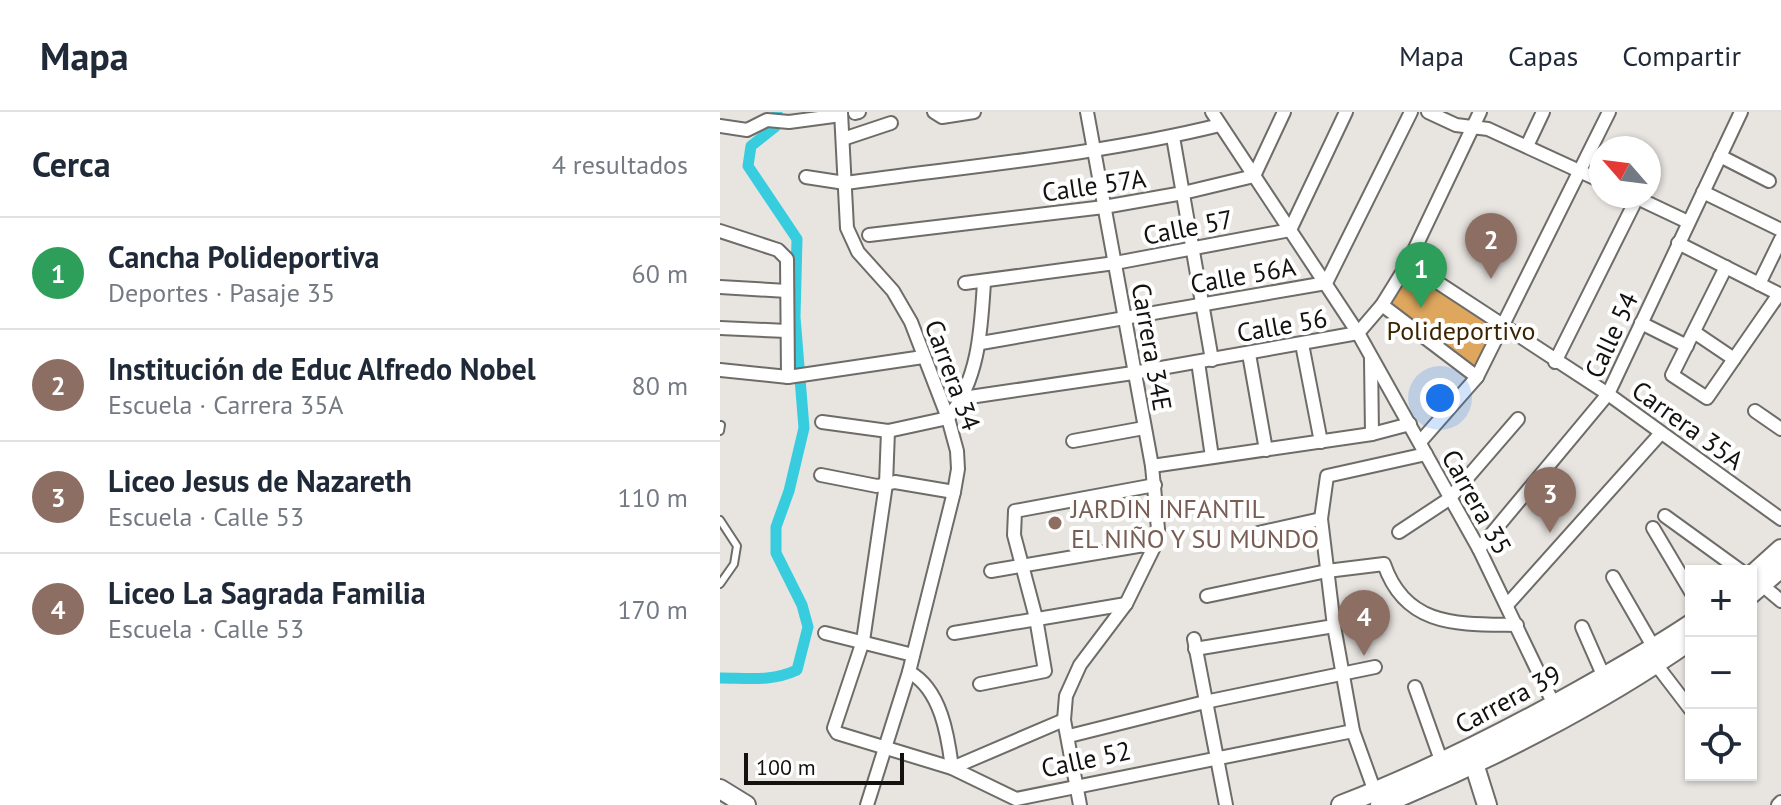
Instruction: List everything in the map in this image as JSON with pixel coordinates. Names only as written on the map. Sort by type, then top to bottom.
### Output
[{"type":"main road","points":[[1757,582],[1781,549]]},
{"type":"main road","points":[[1757,584],[1781,568]]},
{"type":"main road","name":"Carrera 39","points":[[1341,805],[1377,798],[1418,798],[1471,757],[1654,656],[1685,629]]},
{"type":"main road","name":"Carrera 39","points":[[1557,711],[1604,677],[1685,643]]},
{"type":"main road","points":[[1471,757],[1487,805]]},
{"type":"main road","name":"Carrera 39","points":[[1377,798],[1442,763],[1471,757]]},
{"type":"main road","points":[[720,789],[746,805]]},
{"type":"main road","points":[[720,801],[732,805]]},
{"type":"street","points":[[938,115],[974,112]]},
{"type":"street","name":"Carrera 34E","points":[[1087,112],[1152,466],[1158,529],[1156,543]]},
{"type":"street","name":"Carrera 35","points":[[1212,112],[1358,333],[1479,549],[1557,711]]},
{"type":"street","points":[[1254,176],[1284,112]]},
{"type":"street","points":[[1290,230],[1346,112]]},
{"type":"street","name":"Calle 56A","points":[[981,343],[1326,283],[1411,112]]},
{"type":"street","points":[[1428,112],[1456,125],[1488,129],[1589,175]]},
{"type":"street","name":"Calle 56","points":[[963,398],[1249,354],[1358,333],[1382,305],[1408,263],[1480,112]]},
{"type":"street","points":[[1527,146],[1543,112]]},
{"type":"street","points":[[1377,798],[1353,731],[1334,626],[1321,519],[1327,476],[1423,448],[1477,377],[1609,112]]},
{"type":"street","name":"Calle 54","points":[[1479,549],[1608,394],[1741,112]]},
{"type":"street","points":[[720,126],[747,130],[769,117],[789,122],[849,113]]},
{"type":"street","name":"Carrera 34","points":[[849,113],[843,139],[847,228],[851,241],[903,306],[948,418],[957,451],[958,469],[909,672],[867,805]]},
{"type":"street","points":[[843,139],[891,123]]},
{"type":"street","points":[[806,177],[845,183],[1173,137],[1220,125]]},
{"type":"street","points":[[1173,137],[1212,360]]},
{"type":"street","points":[[1720,156],[1769,181]]},
{"type":"street","name":"Calle 57A","points":[[869,235],[1104,207],[1254,176]]},
{"type":"street","points":[[1703,192],[1781,230]]},
{"type":"street","points":[[1555,362],[1630,208]]},
{"type":"street","points":[[1658,208],[1688,222]]},
{"type":"street","name":"Calle 57","points":[[965,283],[1115,263],[1290,230]]},
{"type":"street","points":[[720,231],[778,250],[787,259],[787,331],[797,376]]},
{"type":"street","points":[[1759,284],[1781,239]]},
{"type":"street","points":[[1678,243],[1726,267],[1759,284],[1780,294],[1707,398],[1672,375],[1726,267]]},
{"type":"street","name":"Carrera 35A","points":[[1408,263],[1608,394],[1781,519]]},
{"type":"street","points":[[822,422],[888,431],[948,418],[963,398],[981,343],[984,282]]},
{"type":"street","points":[[720,287],[787,291]]},
{"type":"street","points":[[1382,305],[1477,377]]},
{"type":"street","points":[[1641,323],[1687,346]]},
{"type":"street","points":[[720,328],[787,331]]},
{"type":"street","points":[[1694,332],[1734,359]]},
{"type":"street","points":[[1302,344],[1321,442]]},
{"type":"street","points":[[1249,354],[1266,450]]},
{"type":"street","points":[[1371,356],[1372,434]]},
{"type":"street","points":[[720,370],[797,376],[923,357]]},
{"type":"street","points":[[1198,362],[1212,457]]},
{"type":"street","points":[[1755,411],[1781,429]]},
{"type":"street","points":[[1399,532],[1449,499],[1518,419]]},
{"type":"street","points":[[1152,466],[1372,434],[1410,424]]},
{"type":"street","points":[[1073,441],[1144,428]]},
{"type":"street","points":[[863,641],[886,484],[888,431]]},
{"type":"street","points":[[1507,605],[1661,433]]},
{"type":"street","points":[[821,475],[877,486],[895,482],[954,492]]},
{"type":"street","points":[[980,684],[1045,671],[1036,618],[1014,535],[1013,514],[1018,508],[1155,485]]},
{"type":"street","points":[[1665,516],[1733,565]]},
{"type":"street","points":[[1258,533],[1321,519]]},
{"type":"street","points":[[1653,528],[1685,582]]},
{"type":"street","points":[[991,571],[1156,543]]},
{"type":"street","points":[[1080,805],[1064,720],[1066,696],[1080,665],[1126,604],[1156,543]]},
{"type":"street","points":[[1207,596],[1327,571],[1384,564],[1395,589],[1415,608],[1444,621],[1517,625]]},
{"type":"street","points":[[1613,577],[1654,656],[1690,709]]},
{"type":"street","points":[[1757,586],[1781,601]]},
{"type":"street","points":[[954,633],[1126,604]]},
{"type":"street","points":[[1226,805],[1194,644],[1334,626]]},
{"type":"street","points":[[1582,627],[1604,677]]},
{"type":"street","points":[[825,633],[913,655]]},
{"type":"street","name":"Calle 52","points":[[863,641],[834,728],[837,733],[952,768],[1016,799],[1353,731]]},
{"type":"street","points":[[1069,736],[1205,702],[1375,667]]},
{"type":"street","points":[[909,672],[922,681],[937,707],[945,729],[952,768],[1064,720]]},
{"type":"street","points":[[1415,687],[1442,763]]},
{"type":"lane","points":[[720,520],[737,546],[734,564],[720,584]]},
{"type":"green space","name":"Polideportivo","points":[[1408,263],[1503,325],[1477,377],[1383,305]]},
{"type":"waterway","points":[[720,678],[769,678],[797,670],[808,627],[802,605],[776,553],[776,527],[789,491],[804,428],[795,317],[797,239],[748,166],[751,146],[775,127],[777,112]]},
{"type":"place","name":"Institución de Educ Alfredo Nobel","points":[[1491,279]]},
{"type":"place","name":"Cancha Polideportiva","points":[[1421,308]]},
{"type":"place","name":"JARDIN INFANTIL EL NIÑO Y SU MUNDO","points":[[1055,523]]},
{"type":"place","name":"Liceo Jesus de Nazareth","points":[[1550,533]]},
{"type":"place","name":"Liceo La Sagrada Familia","points":[[1364,656]]}]
